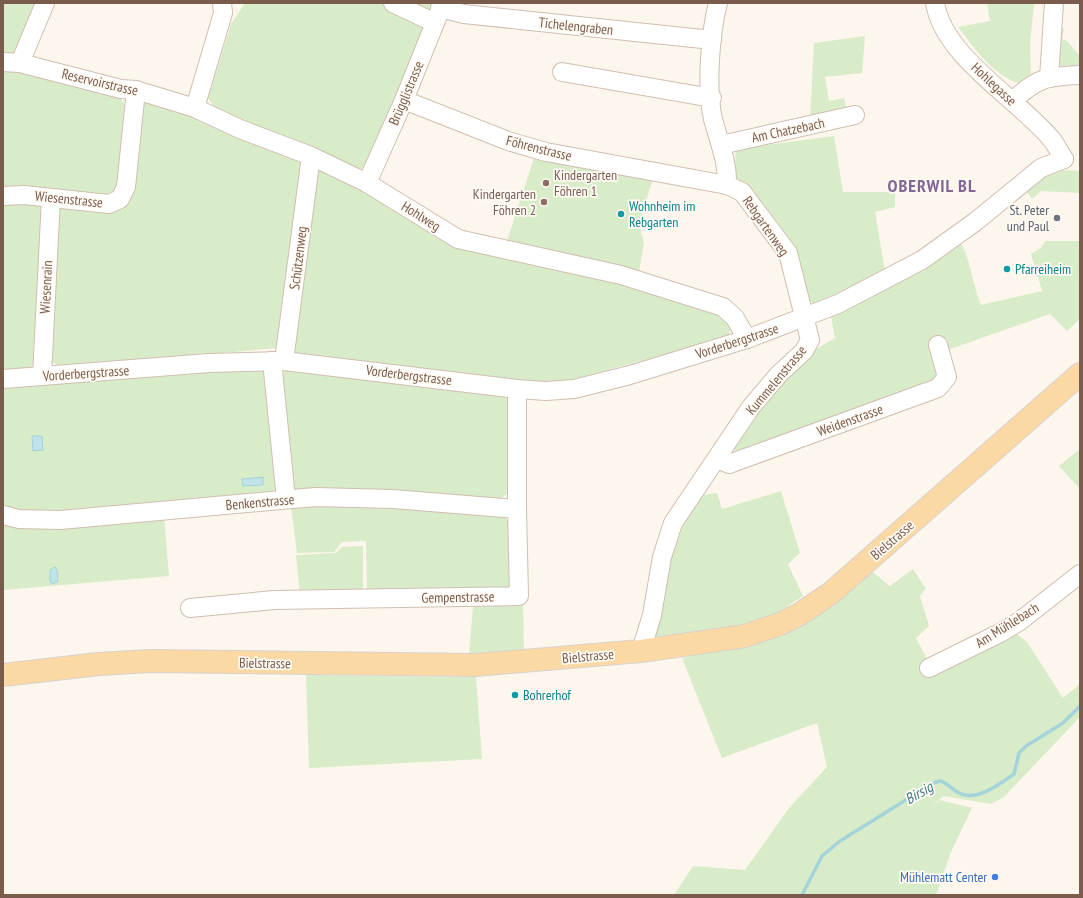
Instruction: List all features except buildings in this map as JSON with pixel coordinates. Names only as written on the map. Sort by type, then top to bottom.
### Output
[{"type":"main road","name":"Bielstrasse","points":[[3,675],[99,664],[150,662],[475,665],[641,651],[745,636],[780,624],[812,607],[869,560],[1080,374]]},
{"type":"street","points":[[12,62],[45,3]]},
{"type":"street","name":"Tichelengraben","points":[[393,3],[464,14],[712,40]]},
{"type":"street","points":[[718,3],[712,40],[712,98],[713,118],[728,170],[727,185]]},
{"type":"street","name":"Hohlegasse","points":[[935,3],[937,16],[952,40],[977,71],[1013,102],[1072,161]]},
{"type":"street","points":[[1049,78],[1054,3]]},
{"type":"street","points":[[195,108],[225,6]]},
{"type":"street","name":"Brügglistrasse","points":[[367,183],[404,100],[439,11]]},
{"type":"street","name":"Reservoirstrasse","points":[[12,62],[121,89],[136,90],[195,108]]},
{"type":"street","points":[[562,72],[712,98]]},
{"type":"street","points":[[1013,102],[1028,86],[1055,76],[1080,74]]},
{"type":"street","name":"Wiesenstrasse","points":[[3,196],[24,195],[109,204],[120,199],[126,187],[136,90]]},
{"type":"street","name":"Föhrenstrasse","points":[[404,100],[508,141],[546,152],[727,185]]},
{"type":"street","name":"Hohlweg","points":[[195,108],[240,129],[311,156],[367,183],[458,239],[621,275],[723,306],[735,318],[747,339]]},
{"type":"street","name":"Am Chatzebach","points":[[721,145],[855,115]]},
{"type":"street","name":"Schützenweg","points":[[286,500],[278,361],[311,156]]},
{"type":"street","points":[[805,317],[838,304],[922,260],[974,222],[1041,168],[1072,161]]},
{"type":"street","name":"Rebgartenweg","points":[[727,185],[742,192],[788,253],[805,317]]},
{"type":"street","name":"Wiesenrain","points":[[42,376],[51,198]]},
{"type":"street","name":"Vorderbergstrasse","points":[[3,379],[211,363],[278,361],[546,391],[574,388],[630,375],[747,339],[805,317]]},
{"type":"street","name":"Kummelenstrasse","points":[[641,651],[652,615],[662,557],[673,523],[751,407],[779,374],[804,351],[810,340],[805,317]]},
{"type":"street","name":"Weidenstrasse","points":[[717,459],[729,464],[938,388],[947,377],[938,345]]},
{"type":"street","name":"Gempenstrasse","points":[[190,608],[274,600],[519,596],[517,510],[518,389]]},
{"type":"street","name":"Benkenstrasse","points":[[3,515],[19,519],[60,520],[315,497],[393,499],[517,510]]},
{"type":"street","name":"Am Mühlebach","points":[[930,668],[1000,633],[1020,621],[1080,574]]},
{"type":"green space","points":[[3,3],[41,3],[18,54],[3,54]]},
{"type":"green space","points":[[245,3],[381,3],[419,21],[426,32],[368,166],[356,170],[220,115],[208,98],[231,24]]},
{"type":"green space","points":[[406,3],[435,3],[430,15]]},
{"type":"green space","points":[[1034,3],[1030,45],[1031,77],[1021,84],[1001,75],[985,61],[958,27],[990,21],[987,4]]},
{"type":"green space","points":[[1057,26],[1064,29],[1062,39],[1067,41],[1080,56],[1080,72],[1056,72]]},
{"type":"green space","points":[[865,36],[862,73],[825,77],[829,101],[844,98],[847,111],[810,120],[814,43]]},
{"type":"green space","points":[[3,66],[119,94],[124,104],[120,186],[104,199],[3,189]]},
{"type":"green space","points":[[139,97],[298,156],[303,171],[278,348],[62,367],[49,361],[59,206],[131,195]]},
{"type":"green space","points":[[834,136],[843,192],[895,192],[895,207],[875,212],[885,271],[819,305],[805,300],[791,245],[734,176],[736,149]]},
{"type":"green space","points":[[536,152],[654,176],[639,223],[644,243],[639,271],[594,264],[506,244]]},
{"type":"green space","points":[[315,163],[375,193],[453,244],[611,277],[731,318],[729,338],[550,385],[288,357]]},
{"type":"green space","points":[[1061,170],[1080,171],[1080,193],[1041,191],[1032,199],[1025,189],[1045,174]]},
{"type":"green space","points":[[3,201],[46,206],[37,362],[27,371],[3,373]]},
{"type":"green space","points":[[958,239],[969,262],[981,305],[1042,291],[1031,254],[1041,248],[1045,241],[1080,241],[1080,319],[1067,331],[1050,314],[936,354],[943,376],[935,385],[739,454],[733,448],[735,440],[806,355],[835,338],[831,316]]},
{"type":"green space","points":[[268,364],[282,493],[44,516],[3,508],[3,385]]},
{"type":"green space","points":[[288,368],[508,394],[513,490],[494,503],[290,493],[279,377]]},
{"type":"green space","points":[[1080,449],[1080,489],[1059,466]]},
{"type":"green space","points":[[781,491],[800,553],[788,564],[803,596],[767,620],[712,635],[654,637],[665,575],[687,515],[704,495],[717,493],[722,509]]},
{"type":"green space","points":[[291,506],[398,509],[505,517],[513,528],[515,590],[367,593],[366,541],[342,542],[334,552],[297,553]]},
{"type":"green space","points":[[164,515],[169,576],[3,590],[3,521]]},
{"type":"green space","points":[[363,546],[363,595],[300,596],[296,555],[336,553],[342,547]]},
{"type":"green space","points":[[869,569],[890,586],[913,569],[926,589],[920,596],[929,626],[916,638],[935,674],[1014,632],[1027,642],[1063,698],[1080,684],[1080,717],[1004,797],[991,804],[944,796],[931,806],[940,800],[972,808],[951,852],[936,895],[674,895],[693,866],[745,870],[789,808],[827,767],[817,723],[722,758],[682,658],[739,646]]},
{"type":"green space","points":[[523,605],[524,651],[469,654],[473,607]]},
{"type":"green space","points":[[306,675],[476,677],[482,759],[309,768]]},
{"type":"water","points":[[32,436],[42,436],[43,450],[33,451]]},
{"type":"water","points":[[263,477],[263,485],[243,486],[242,479]]},
{"type":"water","points":[[55,567],[57,570],[58,581],[53,584],[50,582],[50,570]]},
{"type":"waterway","name":"Birsig","points":[[802,895],[822,856],[840,841],[933,783],[941,781],[957,792],[966,795],[981,794],[988,791],[1014,774],[1019,753],[1026,746],[1063,723],[1080,706]]},
{"type":"place","name":"Kindergarten Föhren 1","points":[[546,183]]},
{"type":"place","name":"Kindergarten Föhren 2","points":[[544,202]]},
{"type":"place","name":"Wohnheim im Rebgarten","points":[[621,214]]},
{"type":"place","name":"St. Peter und Paul","points":[[1057,218]]},
{"type":"place","name":"Pfarreiheim","points":[[1007,269]]},
{"type":"place","name":"Bohrerhof","points":[[515,695]]},
{"type":"place","name":"Mühlematt Center","points":[[995,877]]},
{"type":"district","name":"OBERWIL BL","points":[[932,186]]}]
